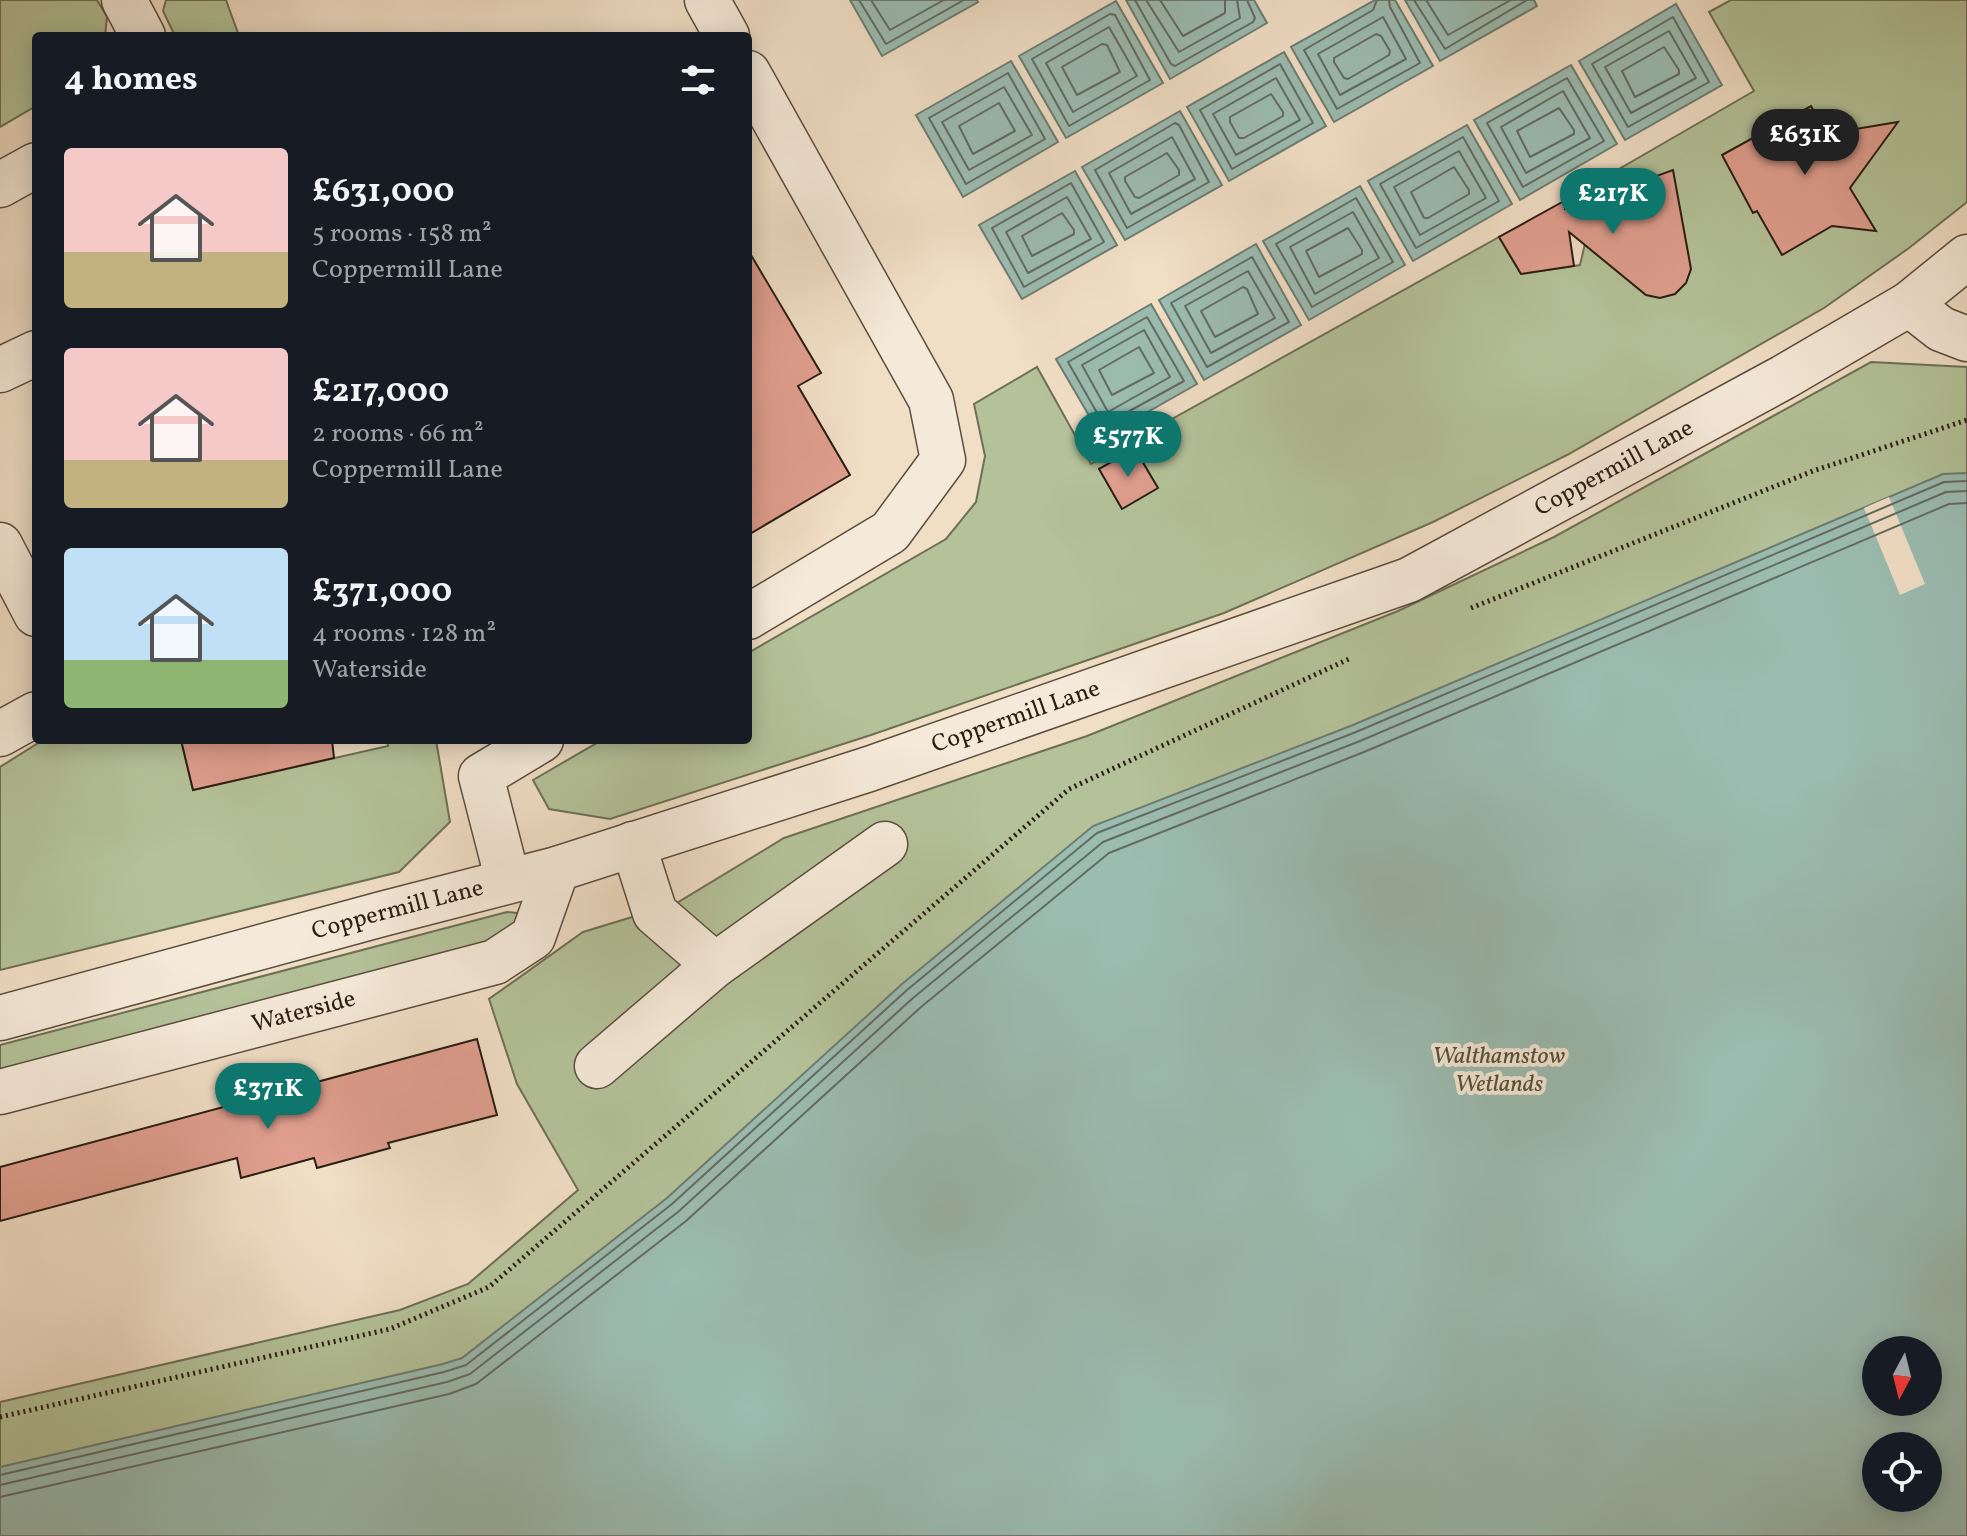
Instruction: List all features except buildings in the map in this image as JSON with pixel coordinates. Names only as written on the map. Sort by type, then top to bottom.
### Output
[{"type":"street","points":[[124,0],[141,32]]},
{"type":"street","points":[[707,0],[725,32]]},
{"type":"street","points":[[752,80],[931,400],[943,460],[890,532],[752,615]]},
{"type":"street","points":[[0,185],[32,167]]},
{"type":"street","name":"Coppermill Lane","points":[[0,1018],[557,869],[869,769],[1409,580],[1784,377],[1909,304],[1967,257]]},
{"type":"street","points":[[1909,304],[1941,329],[1967,339]]},
{"type":"street","points":[[0,370],[32,355]]},
{"type":"street","points":[[0,545],[32,606]]},
{"type":"street","points":[[0,734],[32,716]]},
{"type":"street","points":[[508,881],[478,758],[527,744]]},
{"type":"street","points":[[633,844],[655,913],[715,965]]},
{"type":"street","points":[[597,1066],[715,965],[885,844]]},
{"type":"street","name":"Waterside","points":[[0,1092],[495,962],[533,937],[557,869]]},
{"type":"path","points":[[1459,613],[1813,471],[1967,420]]},
{"type":"path","points":[[0,1417],[390,1329],[489,1287],[1069,789],[1356,655]]},
{"type":"green space","points":[[0,0],[97,0],[107,17],[105,32],[32,32],[32,108],[0,127]]},
{"type":"green space","points":[[166,0],[226,0],[238,32],[173,32],[163,11]]},
{"type":"green space","points":[[1731,0],[1967,0],[1967,202],[1909,248],[1824,308],[1567,455],[1433,522],[1224,613],[871,735],[610,819],[549,809],[533,780],[595,744],[752,744],[752,651],[946,539],[976,502],[985,456],[974,404],[1037,367],[1091,464],[1499,237],[1521,274],[1580,265],[1587,235],[1567,199],[1754,91],[1709,12]]},
{"type":"green space","name":"Walthamstow Wetlands","points":[[1871,362],[1967,367],[1967,1536],[0,1536],[0,1402],[400,1310],[468,1284],[578,1190],[517,1084],[489,999],[583,932],[675,904],[784,838],[1087,736],[1398,611],[1554,537]]},
{"type":"green space","points":[[37,744],[182,744],[193,790],[388,744],[437,744],[450,822],[399,872],[0,970],[0,767]]},
{"type":"green space","points":[[507,912],[517,913],[524,919],[522,935],[0,1074],[0,1045]]},
{"type":"water","points":[[850,0],[977,0],[978,2],[882,56]]},
{"type":"water","points":[[1126,0],[1254,0],[1267,23],[1170,79]]},
{"type":"water","points":[[1375,0],[1395,0],[1433,66],[1334,122],[1291,47]]},
{"type":"water","points":[[1405,0],[1534,0],[1537,6],[1440,61]]},
{"type":"water","points":[[1116,1],[1163,83],[1066,138],[1019,56]]},
{"type":"water","points":[[1676,4],[1722,85],[1625,140],[1579,61]]},
{"type":"water","points":[[1284,52],[1326,126],[1229,181],[1187,107]]},
{"type":"water","points":[[1011,61],[1058,142],[963,197],[916,115]]},
{"type":"water","points":[[1571,65],[1617,144],[1520,200],[1474,120]]},
{"type":"water","points":[[1180,111],[1222,185],[1125,240],[1082,167]]},
{"type":"water","points":[[1467,125],[1512,204],[1413,261],[1368,181]]},
{"type":"water","points":[[1075,171],[1117,245],[1022,299],[979,225]]},
{"type":"water","points":[[1360,186],[1405,265],[1309,320],[1263,241]]},
{"type":"water","points":[[1256,244],[1301,325],[1204,380],[1159,300]]},
{"type":"water","points":[[1151,304],[1197,384],[1102,438],[1056,359]]},
{"type":"water","name":"Walthamstow Wetlands","points":[[1967,473],[1967,1536],[0,1536],[0,1467],[462,1358],[667,1198],[902,984],[1093,826],[1353,725],[1943,474]]},
{"type":"pier","points":[[1889,497],[1925,584],[1900,595],[1864,508]]}]
